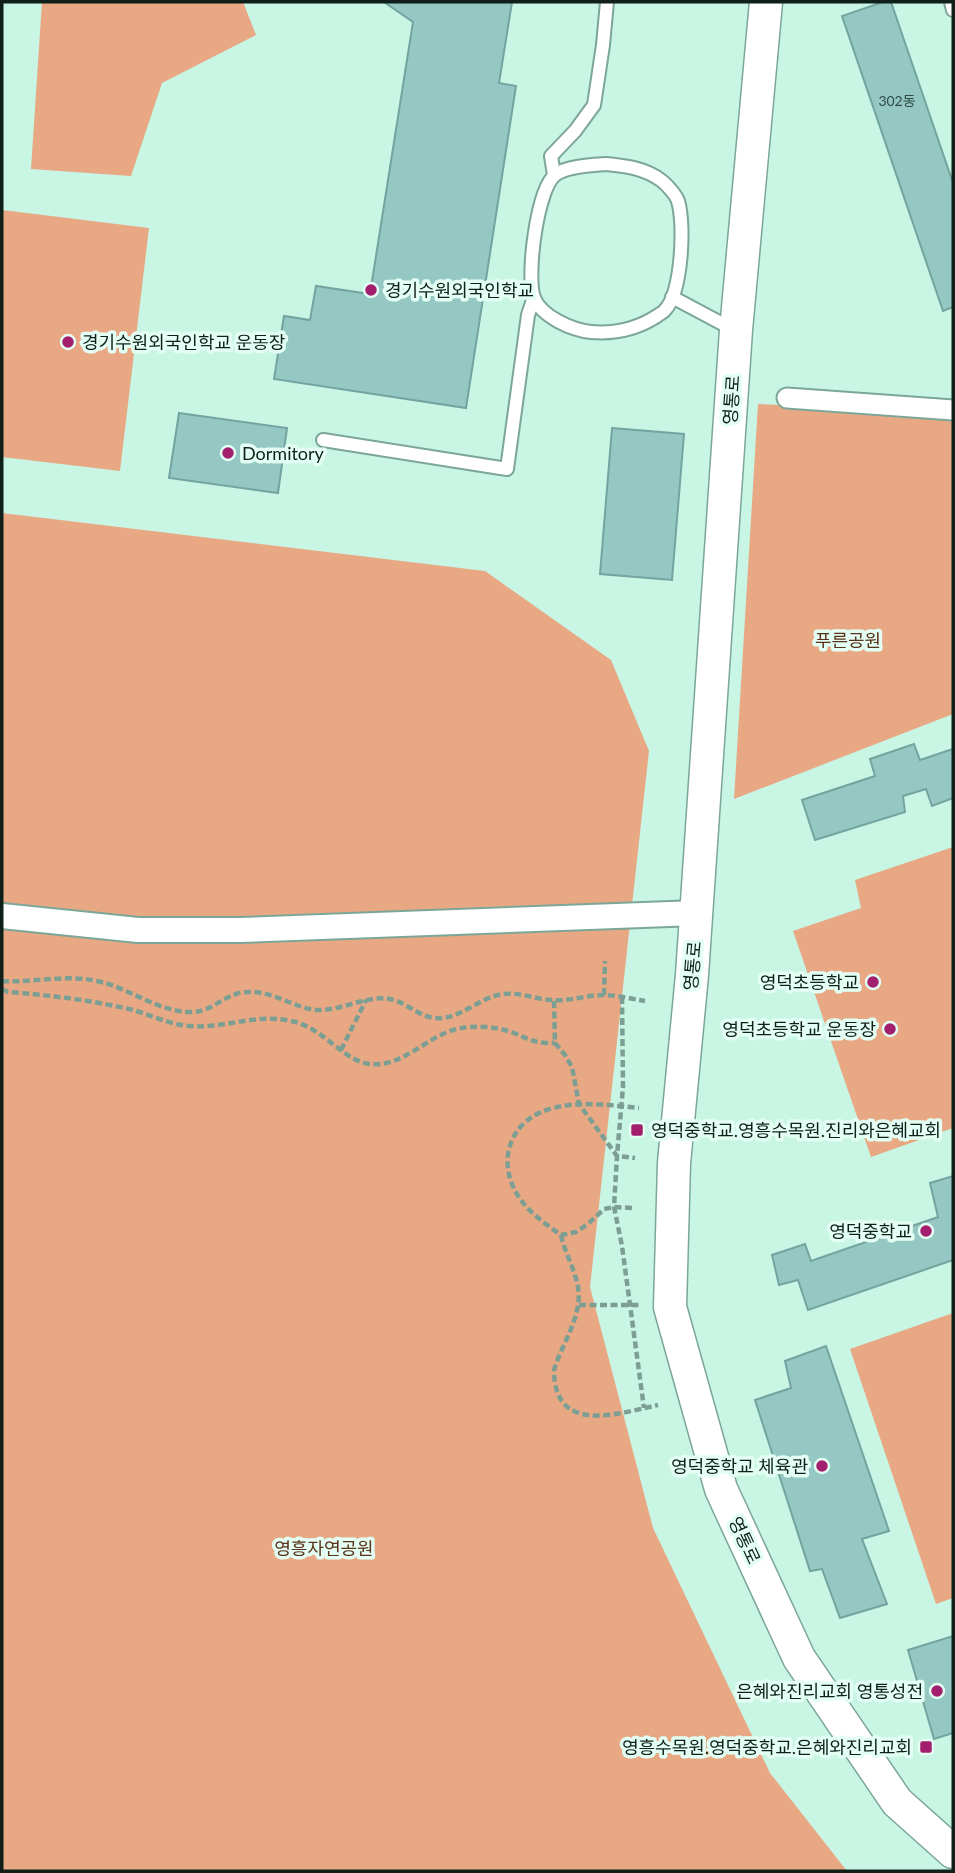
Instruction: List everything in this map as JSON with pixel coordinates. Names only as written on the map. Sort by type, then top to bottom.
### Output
[{"type":"street","name":"영통로","points":[[766,2],[736,330],[697,913],[674,1163],[670,1307],[721,1489],[799,1658],[897,1802],[953,1852]]},
{"type":"street","points":[[787,398],[953,410]]},
{"type":"street","points":[[2,916],[138,930],[240,930],[697,913]]},
{"type":"lane","points":[[554,175],[551,156],[575,131],[594,105],[607,2]]},
{"type":"lane","points":[[951,2],[953,10]]},
{"type":"lane","points":[[606,164],[636,167],[662,181],[678,199],[681,227],[679,272],[666,310],[642,325],[616,332],[588,332],[559,322],[544,313],[534,297],[530,271],[538,213],[545,190],[554,175],[579,166],[606,164]]},
{"type":"lane","points":[[324,440],[507,469],[528,315],[534,297]]},
{"type":"lane","points":[[672,298],[736,330]]},
{"type":"path","points":[[604,995],[605,961]]},
{"type":"path","points":[[2,981],[81,978],[108,984],[162,1007],[194,1012],[206,1010],[236,994],[247,992],[260,992],[321,1010],[379,998],[405,1003],[426,1016],[435,1018],[454,1015],[503,994],[554,1000],[604,995],[645,1001]]},
{"type":"path","points":[[2,989],[8,992],[62,996],[149,1014],[188,1026],[262,1017],[289,1020],[312,1028],[354,1059],[373,1064],[408,1055],[458,1028],[496,1028],[536,1042],[555,1043]]},
{"type":"path","points":[[622,997],[623,1087],[614,1207],[631,1305],[644,1408]]},
{"type":"path","points":[[341,1049],[367,1000]]},
{"type":"path","points":[[554,1000],[555,1043],[572,1068],[579,1104],[617,1156],[635,1158]]},
{"type":"path","points":[[639,1108],[579,1104],[552,1108],[524,1122],[509,1145],[507,1158],[513,1185],[521,1200],[561,1235],[564,1251],[578,1286],[579,1305],[554,1370],[560,1398],[572,1411],[591,1416],[658,1405]]},
{"type":"path","points":[[561,1235],[576,1232],[604,1209],[632,1208]]},
{"type":"path","points":[[579,1305],[641,1305]]},
{"type":"green space","points":[[42,2],[243,2],[256,35],[162,83],[131,176],[31,169]]},
{"type":"green space","name":"경기수원외국인학교 운동장","points":[[2,210],[149,228],[120,471],[2,457]]},
{"type":"green space","name":"푸른공원","points":[[758,404],[953,412],[953,714],[734,799]]},
{"type":"green space","name":"영흥자연공원","points":[[2,513],[485,571],[611,660],[649,751],[590,1287],[653,1528],[770,1773],[847,1871],[2,1871]]},
{"type":"green space","name":"영덕초등학교 운동장","points":[[953,847],[953,1128],[871,1157],[793,931],[861,908],[855,880]]},
{"type":"green space","points":[[953,1313],[953,1598],[936,1604],[850,1349]]},
{"type":"building","points":[[384,2],[512,2],[499,83],[516,86],[466,408],[274,379],[284,316],[310,320],[316,286],[370,294],[413,22]]},
{"type":"building","points":[[883,2],[891,2],[953,183],[953,307],[943,311],[842,16]]},
{"type":"building","name":"Dormitory","points":[[179,413],[287,428],[278,493],[169,478]]},
{"type":"building","points":[[612,428],[684,434],[672,580],[600,574]]},
{"type":"building","points":[[914,744],[920,760],[953,749],[953,798],[932,806],[926,789],[903,796],[905,812],[815,840],[802,800],[875,776],[870,759]]},
{"type":"building","name":"영덕중학교","points":[[953,1176],[953,1260],[808,1310],[798,1280],[779,1285],[772,1255],[805,1244],[811,1261],[938,1217],[930,1183]]},
{"type":"building","name":"영덕중학교 체육관","points":[[826,1346],[889,1531],[862,1539],[887,1604],[840,1618],[822,1569],[810,1571],[755,1400],[791,1388],[785,1361]]},
{"type":"building","name":"은혜와진리교회 영통성전","points":[[953,1636],[953,1733],[934,1739],[908,1650]]},
{"type":"place","name":"경기수원외국인학교","points":[[371,290]]},
{"type":"place","name":"경기수원외국인학교 운동장","points":[[68,342]]},
{"type":"place","name":"Dormitory","points":[[228,453]]},
{"type":"place","name":"영덕초등학교","points":[[873,982]]},
{"type":"place","name":"영덕초등학교 운동장","points":[[890,1029]]},
{"type":"place","name":"영덕중학교.영흥수목원.진리와은혜교회","points":[[637,1130]]},
{"type":"place","name":"영덕중학교","points":[[926,1231]]},
{"type":"place","name":"영덕중학교 체육관","points":[[822,1466]]},
{"type":"place","name":"은혜와진리교회 영통성전","points":[[937,1691]]},
{"type":"place","name":"영흥수목원.영덕중학교.은혜와진리교회","points":[[926,1747]]}]
